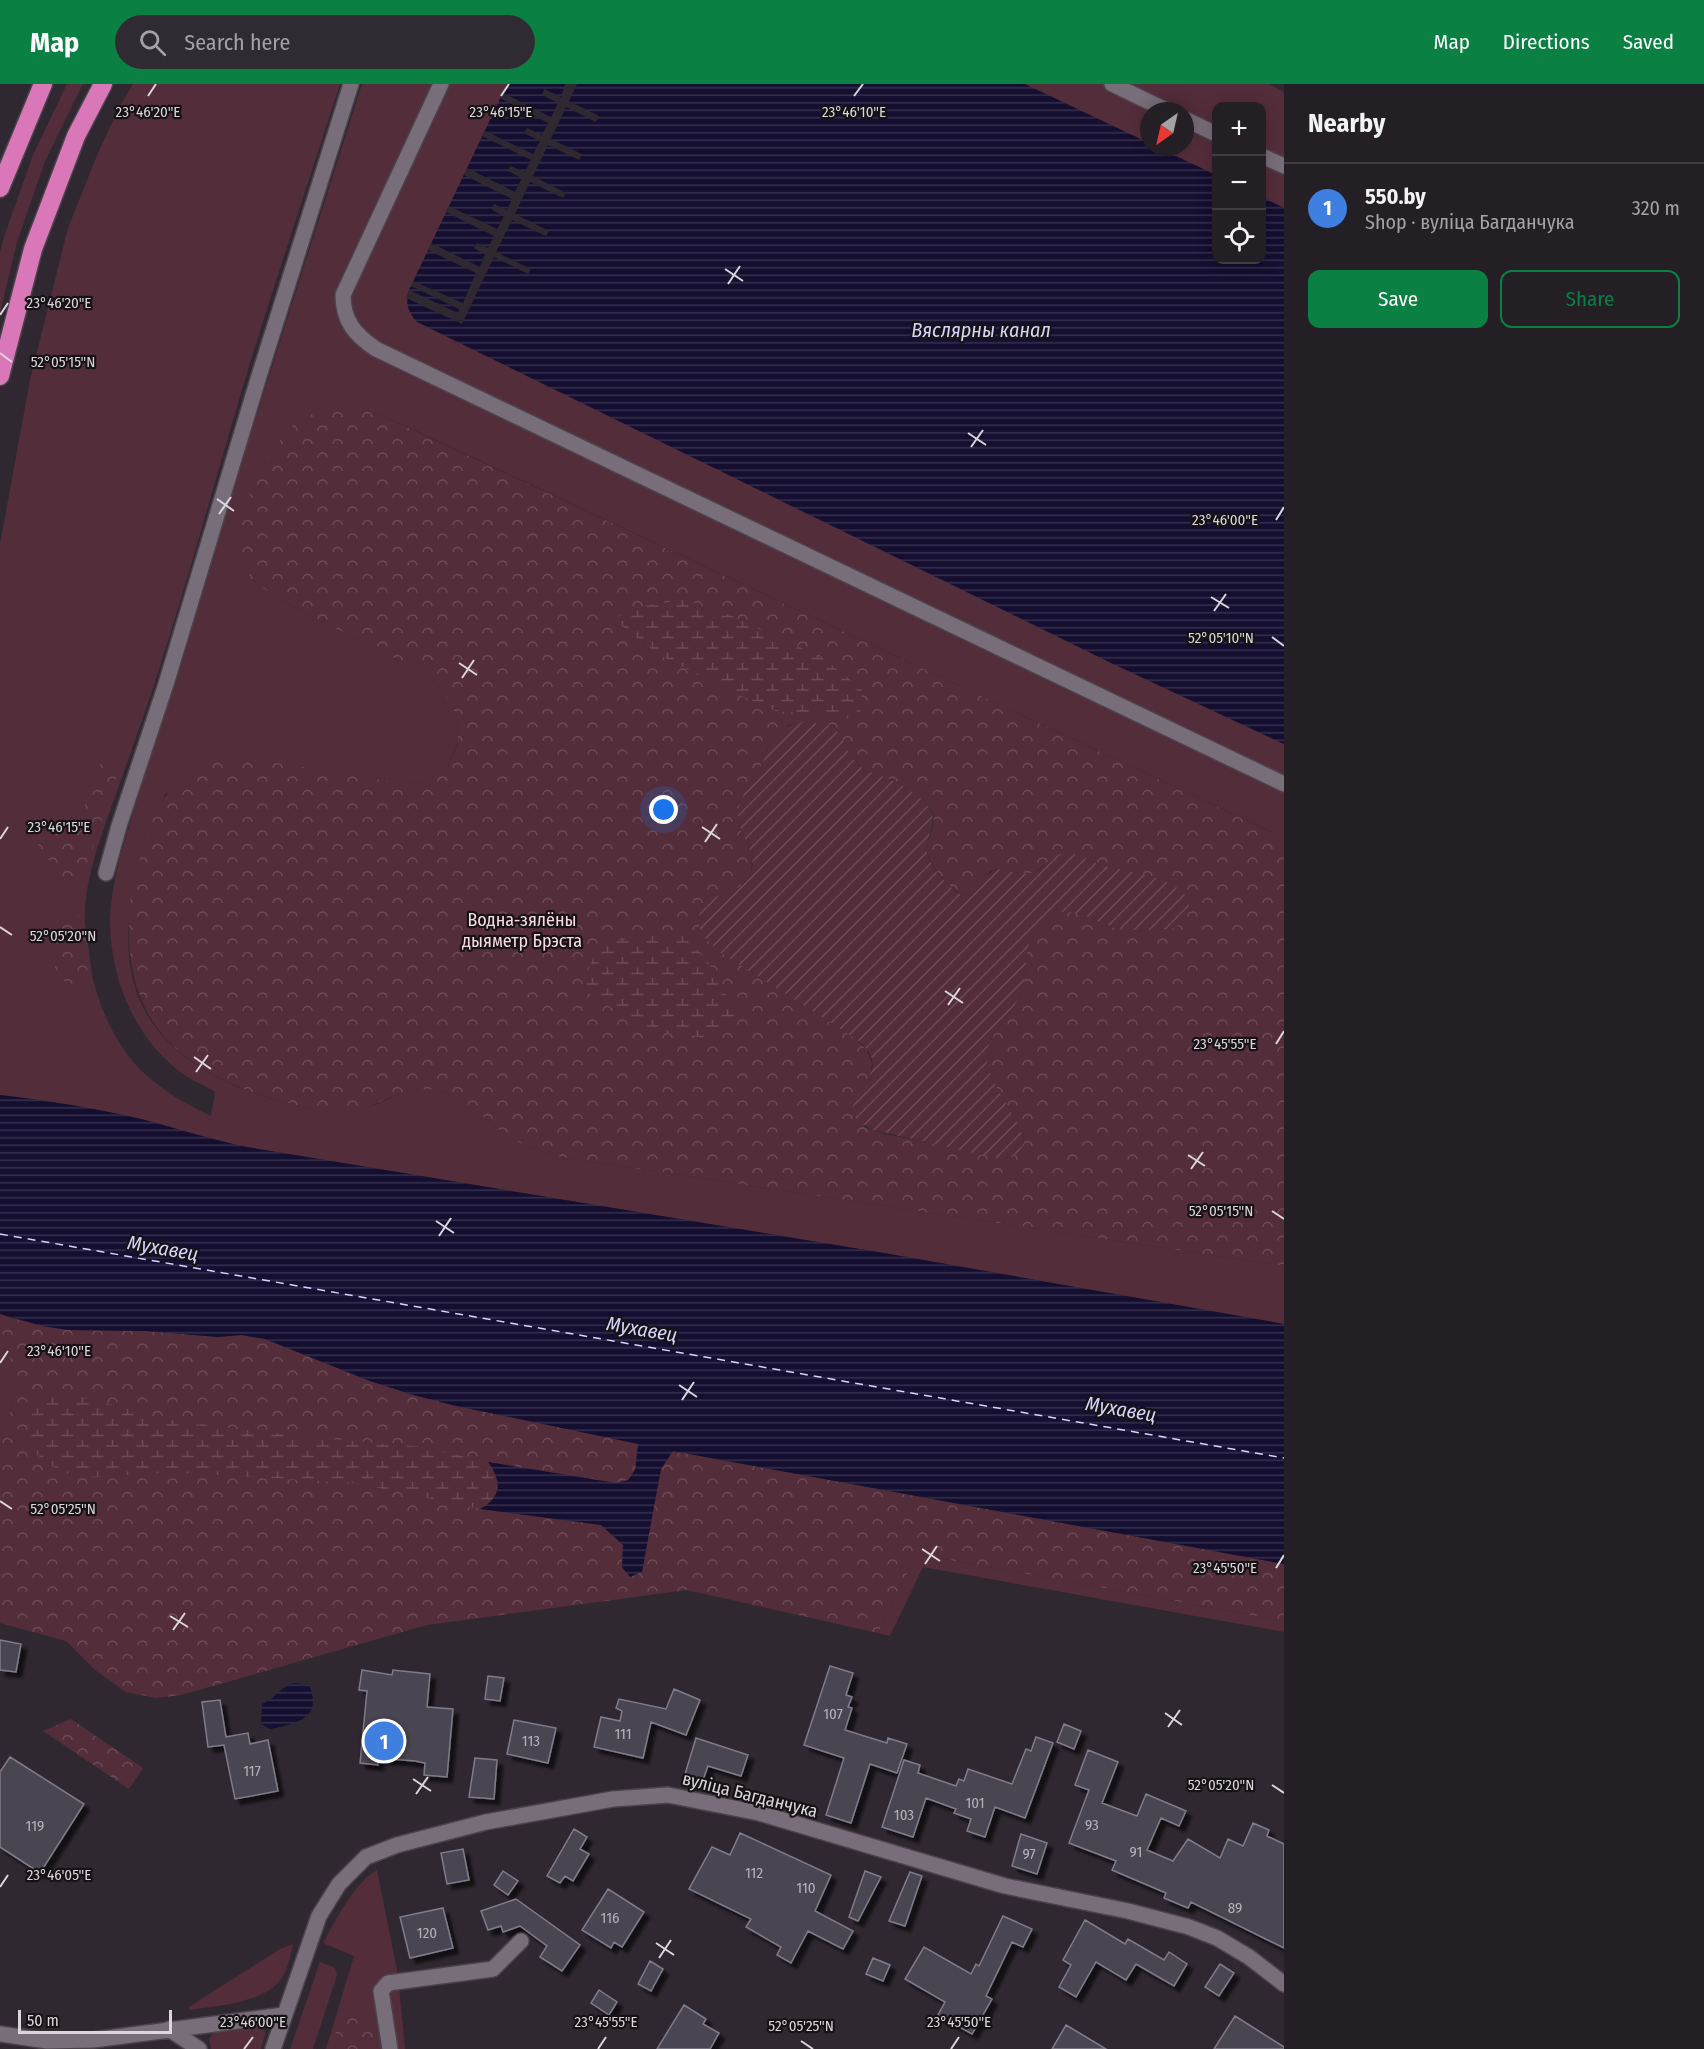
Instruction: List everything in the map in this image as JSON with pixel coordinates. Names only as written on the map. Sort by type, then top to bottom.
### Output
[{"type":"highway","points":[[0,188],[43,84]]},
{"type":"highway","points":[[0,376],[33,249],[76,136],[103,84]]},
{"type":"street","points":[[106,873],[351,84]]},
{"type":"street","points":[[441,84],[343,295],[346,320],[363,341],[1284,784]]},
{"type":"street","points":[[1112,84],[1149,102]]},
{"type":"street","points":[[1194,123],[1212,132]]},
{"type":"street","points":[[1266,158],[1284,166]]},
{"type":"street","name":"вуліца Багданчука","points":[[273,2049],[313,1930],[323,1908],[339,1884],[366,1857],[397,1845],[486,1822],[613,1799],[668,1795],[759,1813],[996,1883],[1128,1911],[1189,1927],[1217,1938],[1249,1957],[1284,1984]]},
{"type":"street","points":[[390,2049],[381,1991],[388,1983],[493,1969],[521,1941]]},
{"type":"street","points":[[0,2034],[47,2041],[93,2040],[284,2015]]},
{"type":"street","points":[[169,2029],[199,2049]]},
{"type":"green space","points":[[67,84],[83,84],[45,161],[17,242],[0,313],[0,252],[4,237],[33,155]]},
{"type":"green space","points":[[133,84],[340,84],[250,363],[155,682],[97,849],[89,879],[85,910],[87,945],[95,986],[109,1025],[119,1043],[153,1081],[176,1098],[211,1116],[215,1092],[186,1076],[168,1062],[140,1028],[129,1008],[121,987],[111,943],[110,920],[113,890],[127,832],[362,84],[1269,84],[1284,92],[1284,838],[406,426],[366,410],[296,422],[271,451],[252,486],[252,580],[279,599],[421,672],[442,690],[457,716],[458,742],[447,768],[426,782],[166,793],[155,817],[138,870],[132,899],[129,956],[134,982],[143,1007],[161,1034],[199,1067],[228,1083],[268,1098],[335,1114],[370,1106],[411,1090],[438,1090],[468,1104],[516,1141],[561,1157],[1284,1266],[1284,1324],[884,1253],[247,1147],[109,1112],[0,1095],[0,544],[30,380],[68,228],[98,153]]},
{"type":"green space","name":"Водна-зялёны дыяметр Брэста","points":[[328,406],[366,410],[405,426],[1284,838],[1284,1266],[561,1157],[516,1141],[458,1098],[438,1090],[414,1090],[359,1110],[347,1113],[327,1113],[251,1092],[213,1075],[187,1058],[166,1039],[150,1018],[139,993],[132,966],[129,935],[130,901],[135,876],[153,818],[170,791],[192,771],[222,760],[240,757],[400,783],[426,782],[447,768],[458,743],[457,716],[442,690],[421,672],[279,599],[252,580],[243,562],[239,526],[252,486],[271,450],[296,422]],"holes":[[[821,724],[837,732],[850,754],[864,769],[894,781],[928,805],[934,819],[927,849],[928,855],[940,876],[963,896],[972,895],[989,872],[996,869],[1026,874],[1034,873],[1053,858],[1077,855],[1098,864],[1172,929],[1122,929],[1065,912],[1049,916],[1037,927],[1028,948],[1020,996],[994,1035],[987,1052],[987,1061],[993,1080],[1024,1139],[1015,1156],[1008,1159],[885,1134],[864,1127],[864,1087],[870,1078],[872,1062],[866,1049],[853,1037],[731,959],[698,919],[702,906],[736,890],[747,880],[751,872],[752,855],[739,826],[739,807],[762,765],[768,747],[788,725]]]},
{"type":"green space","points":[[684,600],[725,613],[823,658],[862,689],[860,719],[776,711],[723,688],[658,654],[614,620],[630,608]]},
{"type":"green space","points":[[821,724],[837,731],[848,752],[861,767],[898,783],[927,804],[933,821],[927,849],[930,862],[940,875],[963,896],[972,895],[984,877],[996,869],[1023,874],[1032,873],[1041,869],[1056,856],[1066,853],[1168,883],[1179,889],[1187,898],[1189,908],[1187,915],[1173,929],[1122,929],[1082,915],[1065,912],[1049,916],[1037,927],[1028,948],[1020,996],[994,1034],[987,1051],[987,1060],[993,1079],[1024,1139],[1022,1148],[1009,1158],[1000,1159],[873,1130],[857,1121],[852,1109],[873,1065],[871,1056],[865,1047],[853,1037],[718,951],[701,932],[699,917],[701,908],[714,898],[739,887],[751,872],[752,857],[741,830],[738,815],[744,795],[777,733],[790,725]]},
{"type":"green space","points":[[109,754],[115,754],[121,764],[83,877],[73,884],[68,883],[52,863],[38,852],[38,845],[47,838],[73,826],[77,821],[86,804],[97,770]]},
{"type":"green space","points":[[74,914],[82,918],[85,924],[92,974],[85,983],[75,984],[62,980],[56,972],[55,952],[49,938],[57,922]]},
{"type":"green space","points":[[648,936],[685,936],[709,963],[737,1015],[715,1039],[659,1032],[581,989],[599,943]]},
{"type":"green space","points":[[0,1314],[15,1319],[3,1326],[11,1362],[13,1394],[11,1415],[0,1445]]},
{"type":"green space","points":[[15,1319],[69,1330],[146,1331],[218,1337],[241,1335],[265,1339],[370,1381],[672,1451],[1284,1564],[1284,1621],[917,1554],[878,1633],[687,1590],[427,1625],[181,1695],[156,1698],[126,1692],[95,1670],[66,1641],[0,1623],[0,1445],[12,1408],[13,1387],[11,1362],[2,1332],[3,1326],[8,1321]]},
{"type":"green space","points":[[67,1395],[163,1419],[295,1436],[423,1447],[488,1462],[496,1476],[496,1494],[480,1509],[355,1483],[169,1472],[85,1478],[65,1473],[46,1463],[33,1450],[28,1435],[29,1420],[36,1409],[49,1398]]},
{"type":"green space","points":[[917,1554],[1284,1621],[1284,1632],[923,1567],[890,1636],[878,1633]]},
{"type":"green space","points":[[71,1719],[143,1768],[129,1789],[43,1731]]},
{"type":"green space","points":[[377,1870],[398,1975],[405,2049],[326,2049],[354,1956],[323,1943],[353,1893]]},
{"type":"green space","points":[[293,1944],[283,1975],[274,1987],[239,2002],[189,2010],[189,2007],[280,1949]]},
{"type":"green space","points":[[320,1962],[335,1968],[337,1975],[313,2049],[290,2049]]},
{"type":"green space","points":[[341,2014],[383,2026],[376,2049],[331,2049]]},
{"type":"green space","points":[[255,2026],[264,2030],[261,2049],[211,2049],[209,2038],[215,2032]]},
{"type":"water","name":"Вяслярны канал","points":[[507,84],[1025,84],[1140,139],[1140,156],[1176,156],[1212,173],[1212,264],[1266,264],[1266,199],[1284,208],[1284,744],[1111,663],[417,322],[408,307],[409,290]]},
{"type":"water","name":"Мухавец","points":[[0,1095],[109,1112],[247,1147],[884,1253],[1284,1324],[1284,1564],[673,1451],[661,1469],[642,1572],[630,1577],[622,1567],[623,1545],[601,1525],[480,1509],[492,1499],[498,1488],[496,1476],[488,1462],[616,1483],[628,1480],[635,1470],[638,1444],[413,1395],[370,1381],[265,1339],[241,1335],[218,1337],[146,1331],[68,1330],[42,1326],[0,1314]]},
{"type":"water","points":[[294,1683],[309,1685],[313,1705],[310,1712],[305,1718],[289,1725],[270,1729],[261,1724],[262,1704]]},
{"type":"pier","points":[[565,84],[577,84],[569,101],[599,116],[596,122],[566,107],[551,139],[582,154],[579,160],[548,145],[533,176],[566,193],[563,198],[530,182],[515,214],[549,231],[546,236],[512,220],[496,252],[531,269],[528,274],[494,257],[462,324],[406,298],[409,290],[458,313],[459,309],[411,286],[413,281],[463,303],[476,273],[428,250],[431,243],[480,267],[485,254],[474,248],[477,243],[488,248],[494,236],[446,212],[449,206],[497,229],[504,216],[492,210],[494,204],[507,210],[512,199],[464,175],[467,168],[515,192],[522,178],[508,171],[510,166],[525,172],[531,160],[482,136],[485,131],[533,154],[540,141],[524,133],[527,128],[542,135],[548,123],[500,98],[503,93],[551,117],[558,103],[542,95],[544,89],[561,97]]},
{"type":"building","points":[[0,1640],[21,1644],[16,1672],[0,1670]]},
{"type":"building","points":[[830,1666],[853,1673],[846,1695],[852,1697],[848,1707],[852,1708],[845,1730],[887,1743],[888,1738],[907,1744],[897,1773],[870,1764],[851,1823],[826,1815],[844,1758],[804,1745]]},
{"type":"building","points":[[362,1670],[392,1675],[393,1670],[430,1674],[427,1707],[453,1709],[447,1777],[424,1775],[425,1763],[415,1761],[378,1758],[378,1765],[360,1763],[367,1691],[359,1690]]},
{"type":"building","points":[[488,1676],[504,1678],[500,1701],[485,1699]]},
{"type":"building","points":[[674,1689],[700,1700],[686,1735],[651,1722],[643,1758],[594,1747],[601,1717],[620,1721],[622,1711],[616,1708],[619,1699],[666,1709]]},
{"type":"building","points":[[220,1700],[226,1737],[248,1733],[250,1744],[268,1740],[278,1791],[235,1799],[224,1745],[208,1747],[202,1702]]},
{"type":"building","points":[[514,1720],[556,1728],[548,1763],[507,1754]]},
{"type":"building","points":[[1064,1724],[1081,1731],[1074,1749],[1057,1742]]},
{"type":"building","points":[[1036,1737],[1053,1743],[1025,1818],[995,1807],[985,1837],[967,1831],[971,1819],[954,1813],[956,1809],[926,1798],[913,1837],[882,1827],[904,1760],[920,1765],[918,1773],[956,1786],[959,1779],[964,1781],[968,1769],[1012,1784],[1026,1749],[1031,1751]]},
{"type":"building","points":[[696,1738],[748,1755],[741,1776],[708,1766],[703,1780],[685,1774]]},
{"type":"building","points":[[1088,1750],[1118,1762],[1102,1803],[1137,1816],[1146,1794],[1186,1811],[1179,1826],[1161,1818],[1147,1850],[1173,1861],[1188,1839],[1220,1858],[1228,1839],[1243,1846],[1253,1823],[1269,1830],[1267,1836],[1284,1844],[1284,1948],[1191,1902],[1188,1908],[1164,1898],[1166,1893],[1112,1870],[1116,1861],[1069,1843],[1089,1790],[1075,1785]]},
{"type":"building","points":[[10,1757],[84,1804],[40,1873],[0,1847],[0,1772]]},
{"type":"building","points":[[475,1758],[497,1760],[494,1799],[469,1797]]},
{"type":"building","points":[[574,1829],[587,1837],[580,1849],[589,1854],[573,1881],[565,1876],[560,1883],[547,1876]]},
{"type":"building","points":[[740,1833],[831,1875],[815,1911],[853,1931],[843,1949],[808,1931],[791,1963],[777,1955],[781,1947],[746,1927],[751,1919],[689,1889],[712,1847],[730,1855]]},
{"type":"building","points":[[1021,1834],[1047,1843],[1037,1874],[1012,1866]]},
{"type":"building","points":[[463,1849],[469,1880],[447,1884],[441,1853]]},
{"type":"building","points":[[503,1871],[518,1881],[508,1895],[494,1885]]},
{"type":"building","points":[[865,1871],[881,1877],[858,1921],[849,1917]]},
{"type":"building","points":[[910,1872],[922,1876],[905,1926],[889,1921]]},
{"type":"building","points":[[608,1889],[644,1912],[622,1947],[614,1942],[611,1948],[582,1930]]},
{"type":"building","points":[[516,1899],[580,1945],[562,1971],[540,1957],[547,1946],[520,1926],[503,1932],[501,1926],[488,1930],[481,1911]]},
{"type":"building","points":[[443,1908],[453,1948],[410,1958],[400,1917]]},
{"type":"building","points":[[1003,1916],[1032,1929],[1023,1947],[1012,1942],[986,1996],[992,1999],[972,2034],[938,2015],[945,2002],[905,1979],[924,1947],[971,1974],[976,1964],[979,1966]]},
{"type":"building","points":[[1085,1920],[1125,1944],[1128,1939],[1164,1960],[1169,1952],[1187,1964],[1174,1986],[1136,1964],[1126,1980],[1096,1962],[1076,1997],[1059,1987],[1071,1965],[1063,1960]]},
{"type":"building","points":[[873,1958],[890,1965],[883,1981],[866,1974]]},
{"type":"building","points":[[650,1961],[663,1969],[651,1991],[638,1984]]},
{"type":"building","points":[[1220,1964],[1234,1973],[1219,1996],[1205,1987]]},
{"type":"building","points":[[599,1990],[617,2002],[609,2015],[591,2003]]},
{"type":"building","points":[[684,2005],[706,2019],[703,2024],[719,2033],[710,2049],[657,2049]]},
{"type":"building","points":[[1235,2016],[1284,2047],[1284,2049],[1214,2049]]},
{"type":"building","points":[[1066,2025],[1106,2049],[1052,2049]]},
{"type":"ferry route","points":[[0,1234],[1284,1458]]},
{"type":"place","name":"550.by","points":[[384,1741]]}]
